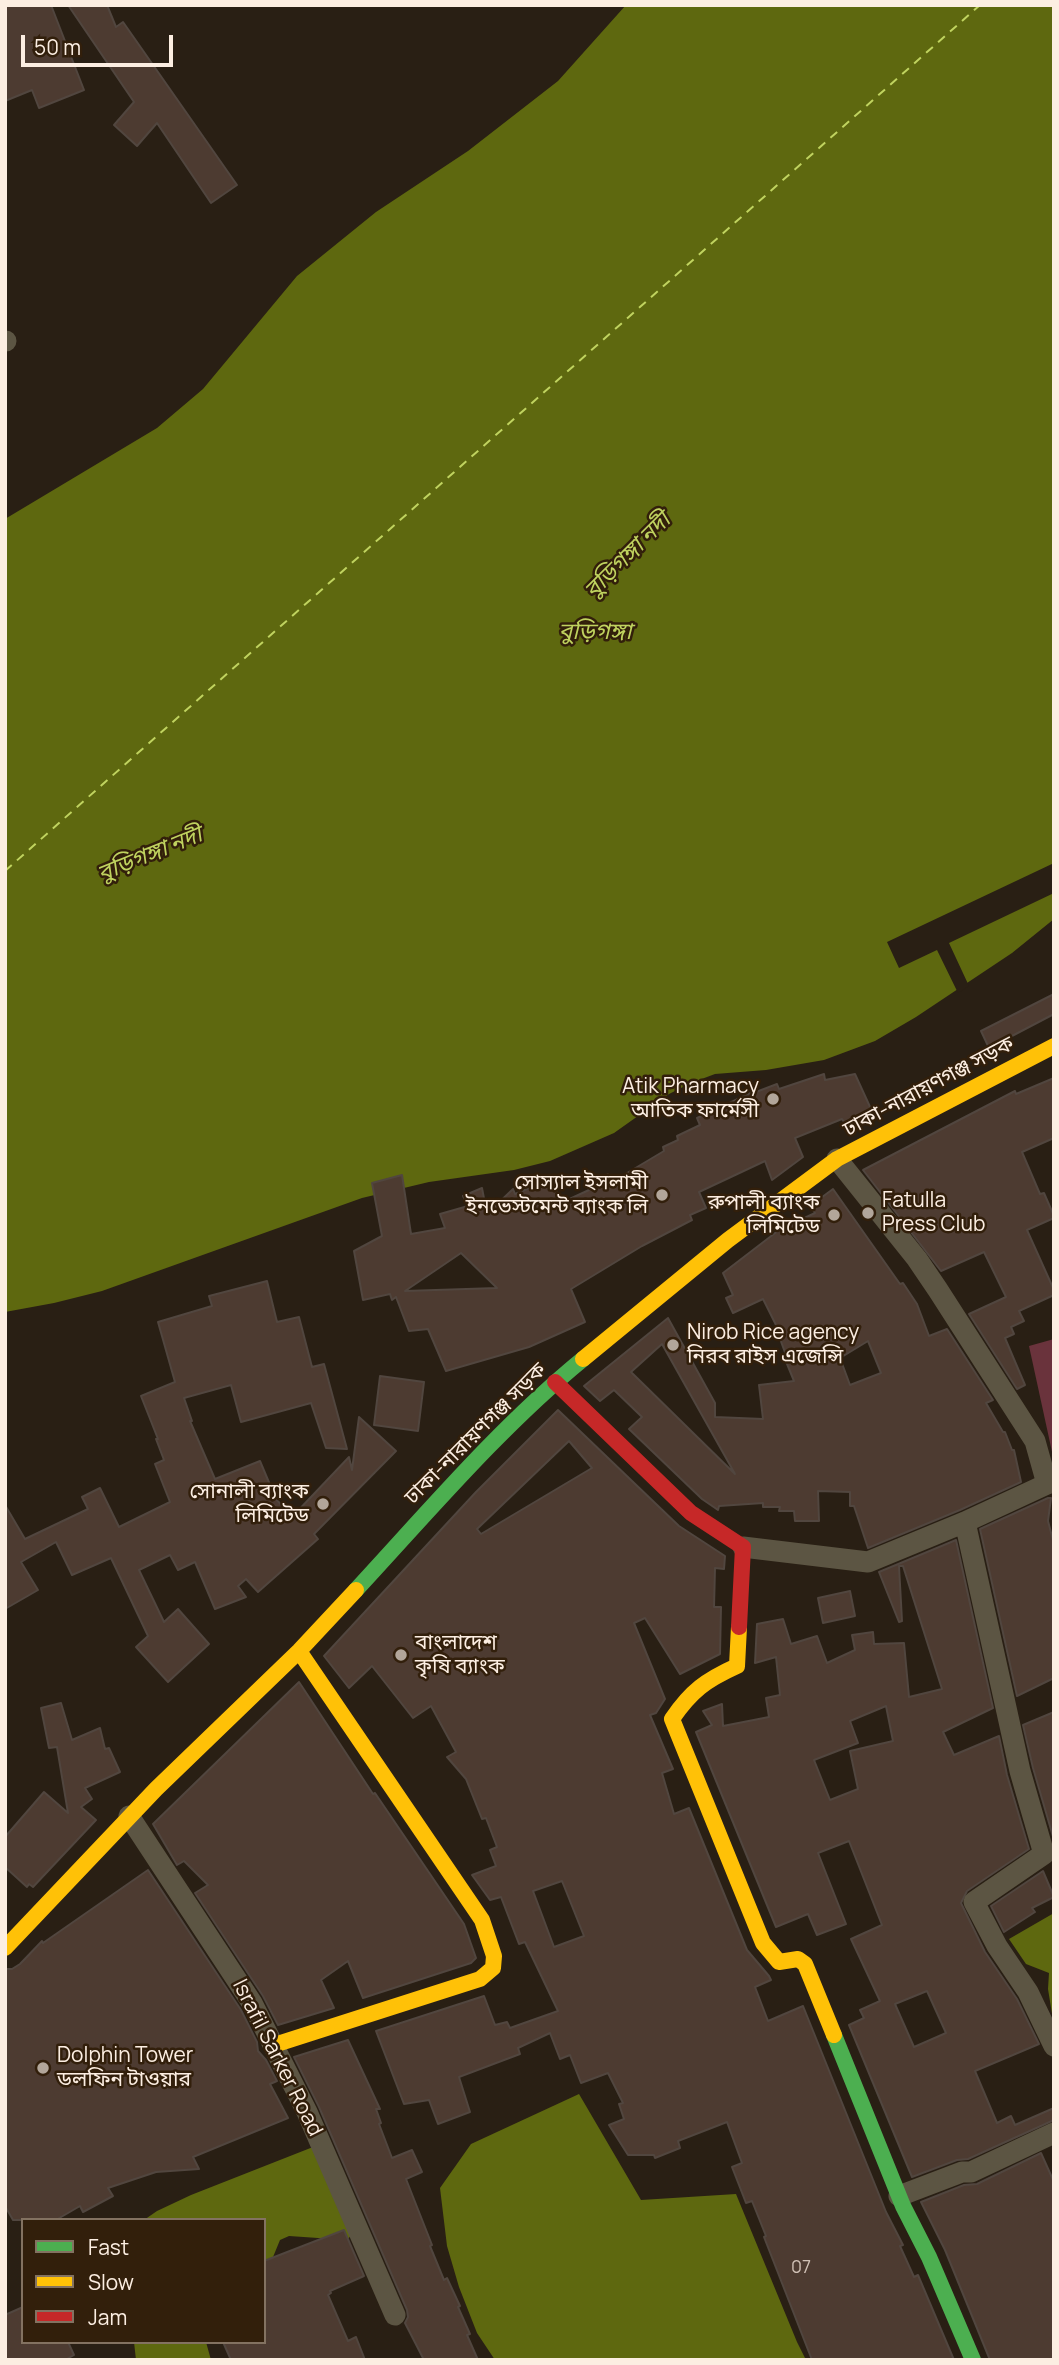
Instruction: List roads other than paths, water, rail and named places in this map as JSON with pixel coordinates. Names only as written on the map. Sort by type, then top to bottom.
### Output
[{"type":"main road","name":"ঢাকা-নারায়ণগঞ্জ সড়ক","points":[[5,1948],[129,1816],[299,1651],[460,1477],[555,1382],[728,1240],[837,1159],[1054,1046]]},
{"type":"main road","points":[[555,1382],[691,1513],[743,1547],[737,1666],[711,1677],[690,1692],[672,1719],[763,1944],[779,1962],[798,1959],[805,1964],[899,2196],[929,2256],[973,2360]]},
{"type":"main road","points":[[274,2045],[480,1979],[493,1968],[494,1956],[482,1920],[299,1651]]},
{"type":"street","points":[[743,1547],[868,1562],[1050,1483],[1035,1441],[938,1290],[917,1259],[837,1159]]},
{"type":"street","points":[[965,1521],[1020,1772],[1044,1854],[974,1902],[997,1946],[1028,1992],[1054,2046]]},
{"type":"street","name":"Israfil Sarker Road","points":[[129,1816],[226,1960],[274,2045],[307,2112],[395,2315]]},
{"type":"street","points":[[899,2196],[962,2172],[971,2172],[1054,2133]]},
{"type":"water","name":"বুড়িগঙ্গা","points":[[626,5],[1054,5],[1054,919],[1012,953],[875,1041],[824,1060],[766,1070],[715,1074],[669,1094],[614,1133],[550,1161],[514,1170],[429,1182],[362,1198],[102,1291],[5,1312],[5,519],[157,428],[203,389],[297,276],[376,212],[468,151],[558,81]]},
{"type":"water","points":[[1054,1913],[1054,2026],[1048,1989],[1049,1973],[1026,1964],[1009,1939]]},
{"type":"water","points":[[579,2094],[641,2200],[736,2194],[806,2360],[495,2360],[477,2333],[459,2287],[447,2246],[440,2188],[471,2144]]},
{"type":"water","points":[[313,2147],[354,2232],[347,2240],[289,2236],[280,2240],[266,2274],[266,2218],[147,2218],[191,2195]]},
{"type":"water","points":[[134,2344],[207,2344],[211,2360],[136,2360]]},
{"type":"place","name":"Atik Pharmacy আতিক ফার্মেসী","points":[[773,1099]]},
{"type":"place","name":"সোস্যাল ইসলামী ইনভেস্টমেন্ট ব্যাংক লি","points":[[662,1195]]},
{"type":"place","name":"Fatulla Press Club","points":[[868,1213]]},
{"type":"place","name":"রুপালী ব্যাংক লিমিটেড","points":[[834,1215]]},
{"type":"place","name":"Nirob Rice agency নিরব রাইস এজেন্সি","points":[[673,1345]]},
{"type":"place","name":"সোনালী ব্যাংক লিমিটেড","points":[[323,1504]]},
{"type":"place","name":"বাংলাদেশ কৃষি ব্যাংক","points":[[401,1655]]},
{"type":"place","name":"Dolphin Tower ডলফিন টাওয়ার","points":[[43,2068]]},
{"type":"water label","name":"বুড়িগঙ্গা নদী","points":[[628,556]]},
{"type":"water label","name":"বুড়িগঙ্গা নদী","points":[[150,855]]}]
